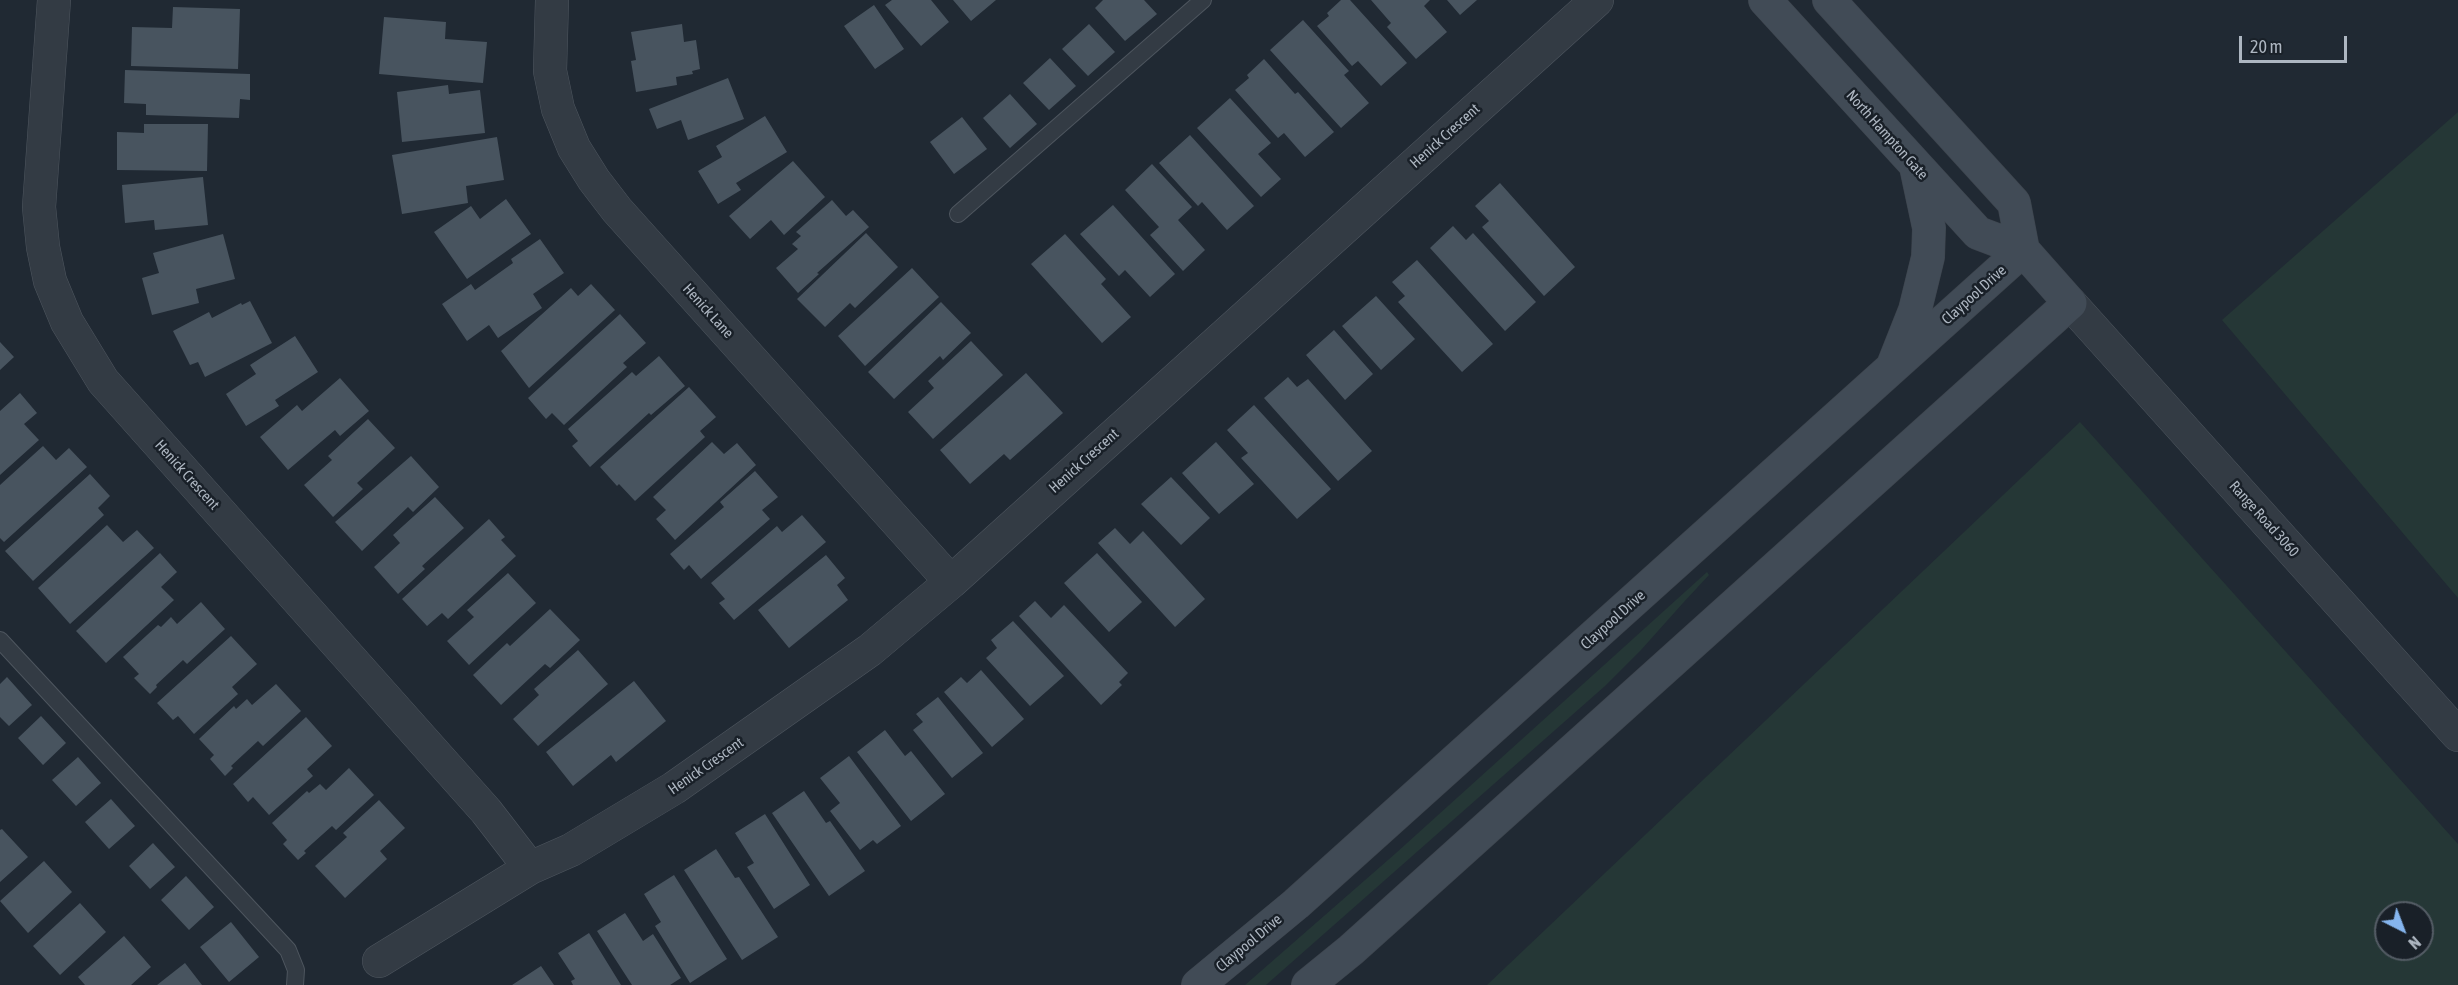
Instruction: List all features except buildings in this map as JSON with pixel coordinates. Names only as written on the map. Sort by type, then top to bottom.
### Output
[{"type":"main road","name":"North Hampton Gate","points":[[1765,0],[1978,233],[2023,250],[2070,303]]},
{"type":"main road","points":[[1829,0],[2014,203],[2023,250]]},
{"type":"main road","points":[[1891,370],[1915,310],[1928,257],[1929,228],[1916,166]]},
{"type":"main road","name":"Claypool Drive","points":[[1198,985],[1305,897],[2023,250]]},
{"type":"main road","points":[[1308,985],[1351,950],[2070,303]]},
{"type":"street","name":"Henick Crescent","points":[[54,0],[39,207],[43,247],[50,281],[72,332],[103,381],[486,811],[530,868]]},
{"type":"street","name":"Henick Lane","points":[[552,0],[550,71],[558,109],[574,148],[594,180],[617,210],[951,582]]},
{"type":"street","name":"Henick Crescent","points":[[379,961],[530,868],[581,845],[674,788],[870,650],[951,582],[1597,0]]},
{"type":"street","name":"Range Road 3060","points":[[2070,303],[2458,735]]},
{"type":"lane","points":[[958,214],[1203,0]]},
{"type":"lane","points":[[0,640],[288,950],[296,970],[295,985]]},
{"type":"shaded area","points":[[2458,112],[2458,598],[2222,320]]},
{"type":"shaded area","points":[[2080,422],[2458,844],[2458,985],[1487,985]]},
{"type":"shaded area","points":[[1707,572],[1709,575],[1605,686],[1266,985],[1245,985],[1396,853]]}]
